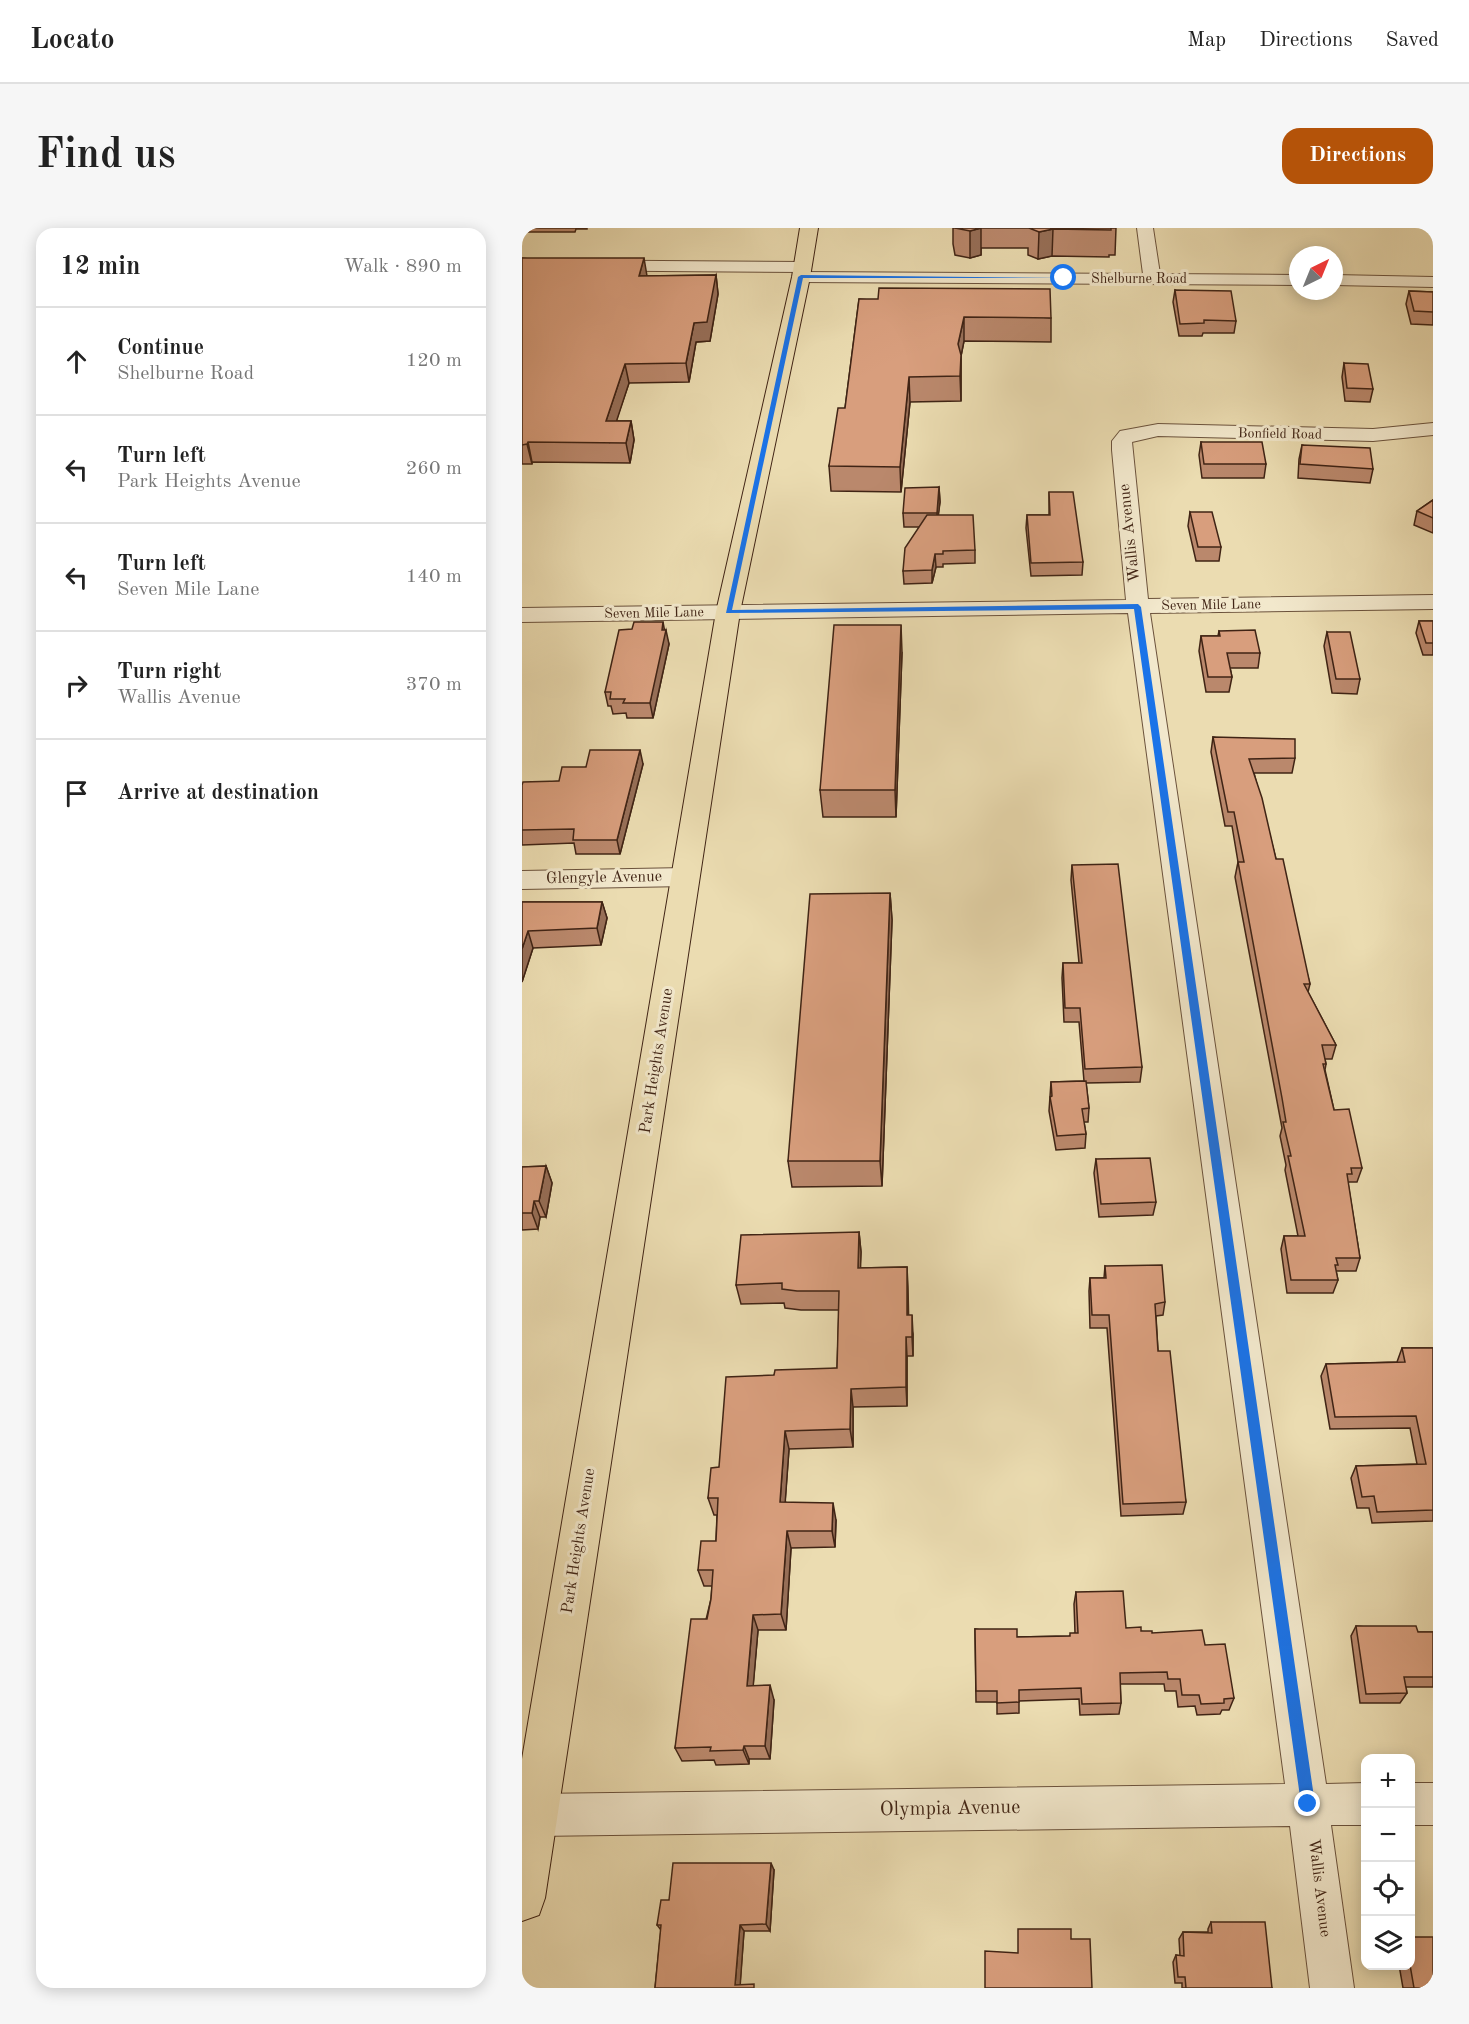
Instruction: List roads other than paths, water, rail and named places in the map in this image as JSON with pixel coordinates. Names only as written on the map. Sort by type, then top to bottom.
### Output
[{"type":"main road","name":"Park Heights Avenue","points":[[522,1898],[728,612],[809,228]]},
{"type":"street","points":[[1145,228],[1152,279]]},
{"type":"street","name":"Shelburne Road","points":[[522,266],[1289,280]]},
{"type":"street","points":[[1343,280],[1433,282]]},
{"type":"street","name":"Bonfield Road","points":[[1127,435],[1158,430],[1373,435],[1433,429]]},
{"type":"street","name":"Wallis Avenue","points":[[1127,435],[1122,441],[1122,450],[1138,607],[1308,1804],[1332,1988]]},
{"type":"street","name":"Seven Mile Lane","points":[[522,615],[1433,602]]},
{"type":"street","name":"Glengyle Avenue","points":[[522,880],[686,876]]},
{"type":"street","name":"Olympia Avenue","points":[[535,1815],[1361,1804]]},
{"type":"street","points":[[1415,1804],[1433,1804]]}]
